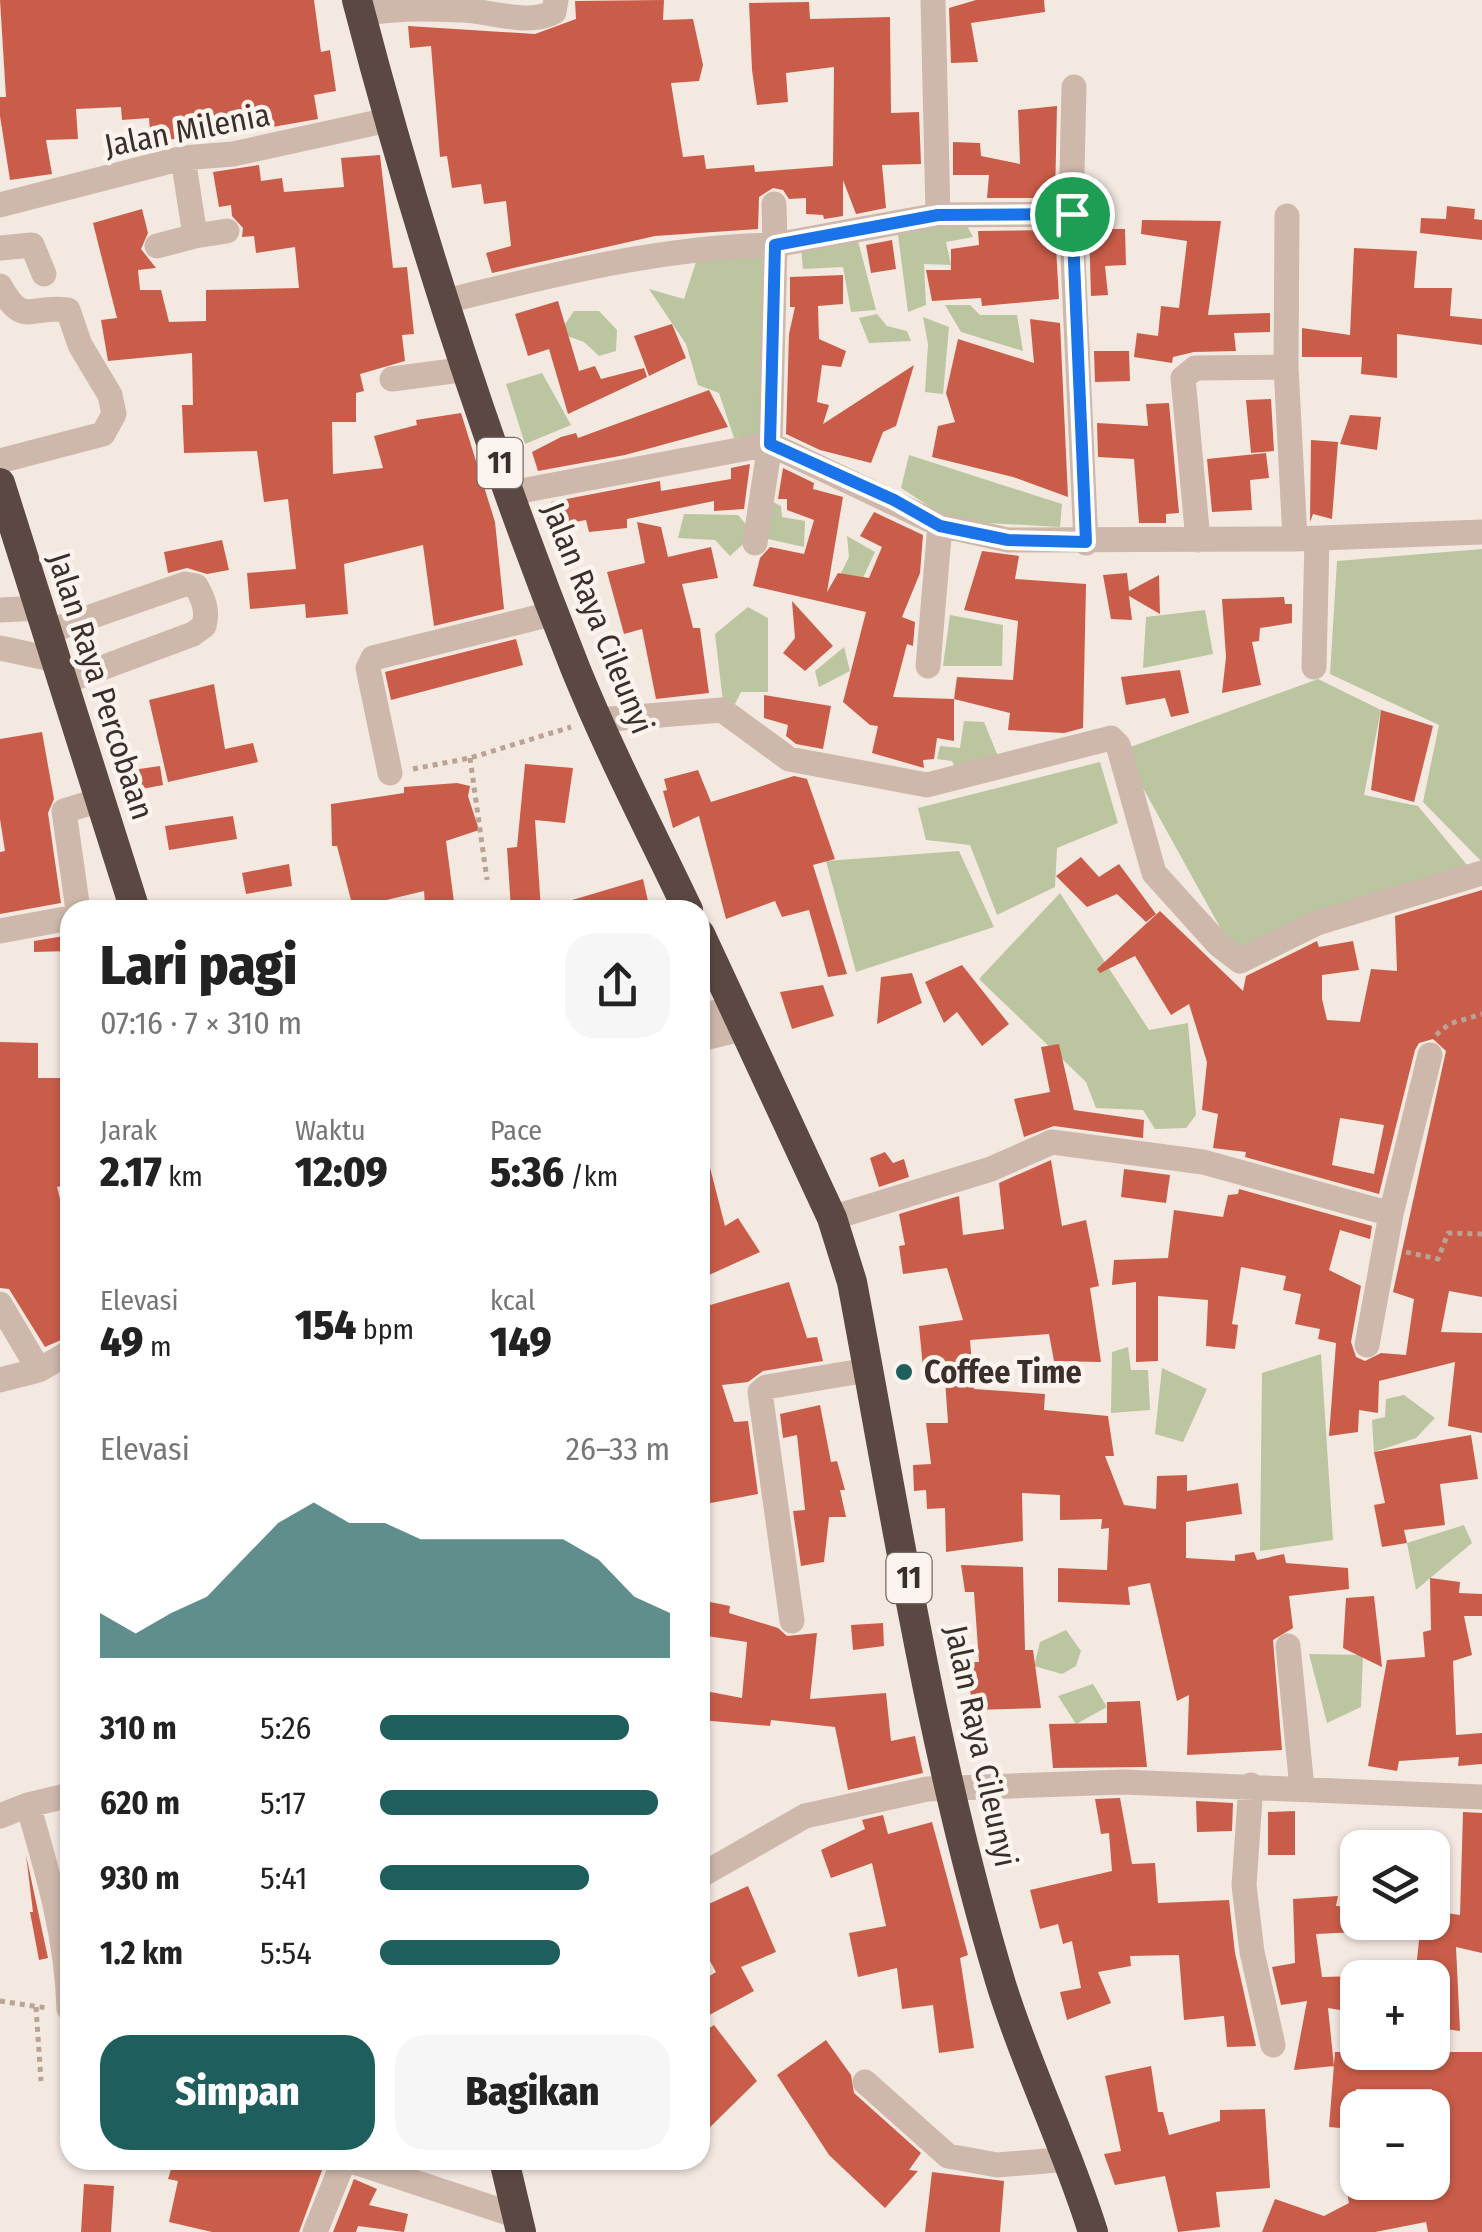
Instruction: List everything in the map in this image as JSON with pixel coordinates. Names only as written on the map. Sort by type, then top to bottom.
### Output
[{"type":"highway","name":"Jalan Raya Cileunyi","points":[[359,7],[388,120],[510,493],[598,720],[683,900]]},
{"type":"highway","name":"Jalan Raya Percobaan","points":[[0,483],[131,900]]},
{"type":"highway","name":"Jalan Raya Cileunyi","points":[[710,955],[832,1218],[852,1282],[949,1786],[1002,1987],[1070,2158],[1093,2232]]},
{"type":"highway","points":[[506,2170],[518,2224]]},
{"type":"street","points":[[359,7],[399,13],[464,10],[541,18],[554,12],[556,0]]},
{"type":"street","points":[[933,0],[938,215]]},
{"type":"street","points":[[1074,88],[1072,214],[1086,542]]},
{"type":"street","name":"Jalan Milenia","points":[[0,205],[183,158],[233,154],[388,120]]},
{"type":"street","points":[[183,158],[195,236]]},
{"type":"street","points":[[755,542],[770,444],[774,204]]},
{"type":"street","points":[[446,301],[580,268],[712,246],[775,245],[938,215],[1072,214]]},
{"type":"street","points":[[1286,216],[1286,367],[1306,539],[1314,666]]},
{"type":"street","points":[[157,246],[227,231]]},
{"type":"street","points":[[0,248],[32,245],[44,274]]},
{"type":"street","points":[[0,286],[18,312],[30,315],[68,310],[80,345],[110,395],[114,414],[103,434],[0,461]]},
{"type":"street","points":[[1198,540],[1183,378],[1195,368],[1286,367]]},
{"type":"street","points":[[392,379],[468,369]]},
{"type":"street","points":[[510,493],[770,444],[894,500],[940,526],[1008,540],[1306,539],[1482,532]]},
{"type":"street","points":[[928,666],[940,526]]},
{"type":"street","points":[[0,648],[52,645],[193,634],[204,626],[207,615],[196,586],[186,584],[52,645]]},
{"type":"street","points":[[0,610],[52,645]]},
{"type":"street","points":[[390,773],[368,668],[374,658],[555,613]]},
{"type":"street","points":[[598,720],[722,710],[789,759],[927,785],[1111,738],[1118,746],[1154,873],[1235,960],[1243,960],[1317,923],[1482,873]]},
{"type":"street","points":[[77,900],[64,811],[100,800]]},
{"type":"street","points":[[0,931],[60,920]]},
{"type":"street","points":[[710,1016],[740,1018]]},
{"type":"street","points":[[710,1034],[740,1018]]},
{"type":"street","points":[[1367,1345],[1384,1244],[1430,1054]]},
{"type":"street","points":[[832,1218],[990,1168],[1052,1142],[1203,1162],[1391,1214]]},
{"type":"street","points":[[0,1304],[39,1370]]},
{"type":"street","points":[[0,1380],[39,1370],[60,1358]]},
{"type":"street","points":[[792,1622],[760,1392],[766,1386],[868,1370]]},
{"type":"street","points":[[1288,1646],[1302,1788]]},
{"type":"street","points":[[1250,1785],[1246,1900],[1252,1952],[1273,2045]]},
{"type":"street","points":[[710,1870],[805,1816],[863,1800],[949,1786],[1250,1785],[1482,1797]]},
{"type":"street","points":[[0,1816],[60,1797]]},
{"type":"street","points":[[28,1805],[44,1850],[60,1926]]},
{"type":"street","points":[[864,2082],[948,2156],[997,2165],[1070,2158]]},
{"type":"street","points":[[315,2232],[342,2170]]},
{"type":"street","points":[[373,2170],[518,2224]]},
{"type":"path","points":[[390,773],[470,758],[598,720]]},
{"type":"path","points":[[470,758],[487,880]]},
{"type":"path","points":[[1430,1054],[1438,1031],[1482,1014]]},
{"type":"path","points":[[1384,1244],[1432,1260],[1438,1259],[1448,1233],[1482,1234]]},
{"type":"path","points":[[0,2002],[36,2007],[41,2081]]},
{"type":"green space","points":[[964,220],[973,237],[946,242],[951,265],[924,264],[926,305],[908,312],[898,235]]},
{"type":"green space","points":[[857,237],[876,310],[851,312],[843,267],[803,269],[801,248]]},
{"type":"green space","points":[[765,255],[767,435],[734,438],[719,393],[698,385],[686,344],[649,289],[684,299],[696,262]]},
{"type":"green space","points":[[945,305],[970,305],[980,315],[1017,315],[1023,351],[961,332]]},
{"type":"green space","points":[[574,311],[599,311],[617,330],[616,351],[599,356],[584,342],[559,333]]},
{"type":"green space","points":[[877,314],[887,326],[907,331],[911,341],[869,343],[859,318]]},
{"type":"green space","points":[[923,317],[949,327],[943,394],[925,392],[928,344]]},
{"type":"green space","points":[[542,373],[571,425],[525,444],[506,384]]},
{"type":"green space","points":[[909,455],[1062,504],[1060,527],[952,521],[901,488]]},
{"type":"green space","points":[[769,500],[781,506],[782,517],[805,521],[804,547],[768,539]]},
{"type":"green space","points":[[684,514],[738,515],[754,534],[730,556],[715,540],[678,538]]},
{"type":"green space","points":[[847,536],[875,552],[856,593],[836,583],[849,557]]},
{"type":"green space","points":[[1482,549],[1482,862],[1423,802],[1439,725],[1330,674],[1337,561]]},
{"type":"green space","points":[[748,607],[768,618],[768,692],[741,692],[734,706],[723,702],[715,634]]},
{"type":"green space","points":[[1205,610],[1213,654],[1143,668],[1146,617]]},
{"type":"green space","points":[[950,615],[1003,625],[1002,666],[943,666]]},
{"type":"green space","points":[[844,647],[850,671],[819,687],[815,671]]},
{"type":"green space","points":[[1318,679],[1381,710],[1364,795],[1418,806],[1472,871],[1237,958],[1122,750]]},
{"type":"green space","points":[[964,721],[984,722],[1000,761],[959,775],[952,761],[937,759],[940,746],[960,748]]},
{"type":"green space","points":[[1100,762],[1118,823],[1057,848],[1055,887],[997,915],[970,845],[926,840],[918,808]]},
{"type":"green space","points":[[959,851],[994,927],[856,972],[826,861]]},
{"type":"green space","points":[[1060,893],[1149,1030],[1188,1023],[1196,1115],[1186,1128],[1155,1129],[1143,1110],[1096,1108],[1086,1082],[979,979]]},
{"type":"green space","points":[[1128,1347],[1131,1370],[1148,1370],[1150,1410],[1111,1413],[1112,1352]]},
{"type":"green space","points":[[1321,1354],[1333,1540],[1260,1551],[1262,1373]]},
{"type":"green space","points":[[1162,1368],[1207,1389],[1183,1442],[1155,1434]]},
{"type":"green space","points":[[1404,1395],[1435,1418],[1416,1438],[1374,1452],[1372,1420],[1385,1417],[1386,1399]]},
{"type":"green space","points":[[1464,1525],[1472,1543],[1416,1590],[1407,1543]]},
{"type":"green space","points":[[1066,1630],[1081,1651],[1076,1666],[1062,1674],[1034,1666],[1040,1642]]},
{"type":"green space","points":[[1309,1654],[1363,1655],[1361,1707],[1327,1723]]},
{"type":"green space","points":[[1093,1684],[1107,1707],[1076,1724],[1058,1696]]},
{"type":"building","points":[[0,0],[314,0],[321,52],[330,50],[336,91],[314,95],[318,119],[199,140],[198,136],[151,142],[149,118],[122,120],[121,107],[76,109],[78,139],[46,140],[52,174],[10,180],[0,116],[0,97],[6,97]]},
{"type":"building","points":[[664,0],[663,20],[693,19],[703,65],[699,81],[671,83],[683,157],[704,155],[706,169],[754,165],[755,172],[833,166],[834,67],[786,73],[788,102],[757,105],[749,3],[809,2],[810,19],[890,17],[891,113],[919,112],[921,164],[882,165],[886,208],[856,214],[843,180],[843,216],[824,219],[823,215],[806,214],[806,198],[789,199],[783,190],[773,188],[759,197],[758,229],[655,236],[492,273],[486,253],[511,246],[506,201],[484,204],[481,184],[452,188],[447,156],[440,157],[431,46],[410,48],[408,26],[535,34],[576,19],[575,1]]},
{"type":"building","points":[[976,0],[1044,0],[1045,12],[971,23],[978,62],[951,63],[949,8]]},
{"type":"building","points":[[1057,106],[1055,198],[987,198],[989,175],[953,175],[953,142],[980,143],[981,156],[1020,164],[1018,110]]},
{"type":"building","points":[[380,155],[393,268],[407,267],[414,334],[402,335],[405,361],[360,374],[364,391],[356,393],[356,422],[332,422],[333,474],[383,468],[374,436],[417,425],[416,420],[461,413],[495,522],[504,609],[434,626],[423,545],[344,564],[348,614],[306,618],[305,604],[250,609],[247,573],[296,569],[288,499],[264,502],[257,451],[184,453],[182,405],[193,405],[192,353],[108,361],[101,320],[117,318],[93,223],[142,209],[148,233],[141,249],[156,268],[138,270],[140,290],[161,290],[169,322],[206,321],[206,290],[299,288],[295,247],[256,253],[254,236],[242,237],[243,228],[232,216],[231,205],[219,207],[213,172],[259,165],[261,181],[282,178],[284,192],[344,187],[341,158]]},
{"type":"building","points":[[1088,194],[1094,194],[1098,229],[1125,229],[1126,265],[1105,266],[1108,295],[1091,296]]},
{"type":"building","points":[[1447,206],[1475,209],[1474,219],[1482,220],[1482,240],[1420,233],[1421,218],[1446,219]]},
{"type":"building","points":[[1142,220],[1221,221],[1208,315],[1270,313],[1270,332],[1234,333],[1236,351],[1194,352],[1173,357],[1172,363],[1134,357],[1137,333],[1158,336],[1161,306],[1179,308],[1187,241],[1141,234]]},
{"type":"building","points":[[1055,230],[1059,299],[982,306],[981,298],[932,301],[926,270],[951,270],[951,249],[979,245],[978,231]]},
{"type":"building","points":[[892,240],[896,269],[871,273],[866,245]]},
{"type":"building","points":[[1354,248],[1417,251],[1414,288],[1452,288],[1450,316],[1482,319],[1482,345],[1397,334],[1397,378],[1361,374],[1362,357],[1302,357],[1302,328],[1350,335]]},
{"type":"building","points":[[843,275],[843,304],[818,306],[819,339],[846,351],[841,367],[822,365],[817,402],[829,405],[823,424],[914,365],[896,426],[883,432],[871,463],[820,450],[786,434],[789,334],[795,307],[790,307],[790,277]]},
{"type":"building","points":[[558,301],[579,371],[595,366],[601,379],[644,368],[647,377],[568,414],[549,349],[528,356],[515,314]]},
{"type":"building","points":[[1030,319],[1060,323],[1068,497],[1013,477],[932,457],[938,426],[955,422],[946,393],[958,339],[1034,363]]},
{"type":"building","points":[[672,324],[686,358],[649,376],[634,336]]},
{"type":"building","points":[[1094,351],[1129,351],[1130,381],[1095,382]]},
{"type":"building","points":[[709,390],[728,427],[625,455],[538,471],[532,452],[561,437],[576,433],[578,438]]},
{"type":"building","points":[[1271,399],[1274,451],[1251,453],[1246,400]]},
{"type":"building","points":[[1169,403],[1179,513],[1166,514],[1166,523],[1139,523],[1134,459],[1098,457],[1097,423],[1148,426],[1146,404]]},
{"type":"building","points":[[1350,415],[1381,417],[1377,450],[1340,444]]},
{"type":"building","points":[[1311,440],[1338,442],[1332,519],[1313,514],[1310,522]]},
{"type":"building","points":[[1266,453],[1269,478],[1250,480],[1252,510],[1212,512],[1207,459]]},
{"type":"building","points":[[750,464],[744,509],[714,511],[714,501],[627,519],[627,528],[589,532],[586,520],[559,525],[551,502],[660,481],[661,491],[731,479],[731,468]]},
{"type":"building","points":[[783,468],[814,483],[813,489],[843,497],[827,592],[838,573],[869,578],[882,547],[860,536],[874,512],[923,535],[920,573],[902,617],[915,622],[913,646],[907,644],[893,697],[954,699],[954,741],[937,738],[934,759],[923,760],[924,768],[872,753],[878,726],[870,725],[843,702],[866,612],[753,586],[760,558],[770,547],[804,554],[814,520],[787,510],[787,499],[778,499]]},
{"type":"building","points":[[637,522],[661,527],[668,557],[711,547],[718,578],[682,584],[693,628],[700,628],[709,693],[656,699],[642,629],[624,634],[607,572],[645,563]]},
{"type":"building","points":[[222,540],[229,570],[207,574],[187,568],[168,573],[164,552]]},
{"type":"building","points":[[982,551],[1019,556],[1015,579],[1086,584],[1083,728],[1064,733],[1008,730],[1010,713],[954,699],[957,677],[1013,680],[1018,621],[964,610]]},
{"type":"building","points":[[1127,573],[1129,591],[1159,575],[1160,614],[1129,596],[1132,620],[1111,619],[1103,575]]},
{"type":"building","points":[[1284,597],[1285,604],[1292,604],[1292,623],[1260,628],[1259,641],[1252,642],[1261,685],[1222,693],[1226,657],[1222,599]]},
{"type":"building","points":[[792,601],[833,646],[805,671],[783,653],[795,638]]},
{"type":"building","points":[[516,639],[523,665],[391,700],[385,672]]},
{"type":"building","points":[[1180,670],[1189,713],[1171,717],[1165,698],[1126,705],[1121,677]]},
{"type":"building","points":[[214,684],[225,749],[253,743],[258,762],[168,782],[149,700]]},
{"type":"building","points":[[764,695],[831,706],[823,749],[796,744],[786,736],[788,725],[764,718]]},
{"type":"building","points":[[1381,710],[1433,726],[1414,802],[1371,790]]},
{"type":"building","points":[[42,732],[54,799],[48,813],[61,900],[0,914],[0,852],[5,851],[0,819],[0,739]]},
{"type":"building","points":[[525,764],[573,768],[565,823],[535,820],[540,900],[510,900],[507,848],[517,847]]},
{"type":"building","points":[[160,766],[163,785],[142,789],[139,769]]},
{"type":"building","points":[[698,770],[711,802],[794,776],[807,779],[835,859],[813,865],[847,974],[828,977],[809,910],[782,917],[775,901],[726,919],[699,816],[673,828],[663,791],[667,790],[664,779]]},
{"type":"building","points":[[457,783],[470,786],[468,796],[479,830],[446,841],[454,900],[425,900],[424,891],[386,900],[351,900],[337,846],[332,846],[331,804],[404,793],[404,787]]},
{"type":"building","points":[[233,816],[237,839],[169,850],[165,826]]},
{"type":"building","points":[[1081,857],[1099,877],[1119,864],[1156,914],[1146,922],[1117,894],[1087,907],[1056,876]]},
{"type":"building","points":[[289,864],[292,886],[246,894],[242,873]]},
{"type":"building","points":[[643,879],[648,900],[572,900]]},
{"type":"building","points":[[1482,890],[1482,1297],[1449,1291],[1441,1332],[1482,1333],[1482,1433],[1448,1426],[1455,1362],[1379,1381],[1378,1413],[1359,1410],[1358,1432],[1329,1436],[1336,1343],[1318,1339],[1320,1329],[1295,1324],[1301,1294],[1283,1290],[1286,1276],[1241,1267],[1232,1324],[1238,1325],[1235,1349],[1206,1346],[1208,1300],[1158,1296],[1158,1361],[1136,1362],[1136,1282],[1112,1285],[1114,1260],[1168,1258],[1174,1210],[1223,1217],[1228,1195],[1238,1194],[1239,1189],[1372,1226],[1370,1239],[1340,1230],[1329,1270],[1361,1286],[1351,1342],[1356,1357],[1365,1361],[1381,1353],[1406,1355],[1414,1299],[1393,1292],[1446,1051],[1433,1039],[1419,1043],[1415,1050],[1379,1194],[1245,1157],[1246,1152],[1213,1148],[1218,1114],[1202,1110],[1207,1062],[1189,1004],[1171,1015],[1135,956],[1100,973],[1097,969],[1160,911],[1243,991],[1246,976],[1317,941],[1319,947],[1353,941],[1359,970],[1322,975],[1322,999],[1327,1020],[1360,1022],[1371,969],[1397,971],[1395,916]],"holes":[[[1340,1118],[1384,1125],[1374,1174],[1332,1165]]]},
{"type":"building","points":[[60,937],[60,951],[34,952],[34,941]]},
{"type":"building","points":[[962,965],[1009,1024],[982,1046],[957,1012],[944,1023],[925,982]]},
{"type":"building","points":[[912,973],[922,1003],[877,1024],[881,977]]},
{"type":"building","points":[[823,985],[834,1016],[792,1029],[780,992]]},
{"type":"building","points":[[0,1042],[38,1043],[38,1078],[60,1078],[60,1340],[45,1347],[9,1289],[0,1288]]},
{"type":"building","points":[[1059,1044],[1074,1110],[1144,1120],[1143,1138],[1054,1126],[1024,1137],[1014,1099],[1050,1092],[1041,1047]]},
{"type":"building","points":[[885,1152],[893,1163],[904,1159],[909,1177],[879,1187],[870,1158]]},
{"type":"building","points":[[1051,1160],[1062,1226],[1086,1220],[1099,1286],[1090,1288],[1101,1362],[1054,1361],[1049,1334],[970,1340],[974,1389],[1045,1394],[1044,1410],[1108,1416],[1114,1456],[1105,1456],[1124,1505],[1156,1509],[1157,1476],[1187,1475],[1187,1491],[1238,1483],[1242,1514],[1186,1522],[1186,1558],[1235,1561],[1235,1555],[1254,1552],[1257,1560],[1284,1554],[1286,1563],[1348,1568],[1349,1589],[1289,1596],[1293,1628],[1273,1640],[1282,1750],[1187,1755],[1189,1695],[1177,1701],[1150,1583],[1128,1587],[1130,1605],[1058,1602],[1058,1568],[1107,1570],[1109,1528],[1101,1529],[1102,1519],[1060,1520],[1060,1495],[1022,1493],[1023,1541],[946,1552],[945,1508],[927,1509],[926,1490],[914,1491],[913,1465],[931,1464],[926,1423],[948,1423],[944,1365],[923,1368],[919,1326],[963,1320],[947,1268],[903,1274],[899,1246],[905,1245],[899,1214],[959,1196],[963,1235],[1004,1229],[999,1183]]},
{"type":"building","points":[[710,1168],[725,1226],[738,1218],[760,1252],[710,1274]]},
{"type":"building","points":[[1124,1169],[1170,1175],[1166,1203],[1121,1197]]},
{"type":"building","points":[[789,1282],[807,1338],[817,1337],[823,1361],[763,1371],[748,1382],[722,1385],[734,1422],[748,1421],[758,1494],[710,1503],[710,1305]]},
{"type":"building","points":[[820,1405],[831,1462],[837,1461],[845,1490],[840,1490],[846,1517],[829,1517],[824,1562],[801,1566],[793,1511],[805,1510],[797,1435],[783,1438],[780,1414]]},
{"type":"building","points":[[1471,1435],[1478,1479],[1440,1484],[1445,1525],[1404,1530],[1407,1543],[1382,1547],[1374,1505],[1385,1503],[1374,1452]]},
{"type":"building","points":[[961,1565],[1023,1567],[1025,1650],[1033,1650],[1041,1708],[973,1710],[966,1662],[979,1662],[974,1592],[965,1592]]},
{"type":"building","points":[[1430,1578],[1460,1582],[1459,1593],[1482,1594],[1482,1616],[1464,1616],[1472,1655],[1453,1661],[1456,1735],[1482,1733],[1482,1764],[1458,1766],[1459,1757],[1399,1761],[1397,1771],[1368,1766],[1387,1660],[1425,1657],[1423,1632],[1431,1630]]},
{"type":"building","points":[[1374,1596],[1382,1667],[1343,1648],[1346,1598]]},
{"type":"building","points":[[710,1602],[730,1606],[729,1613],[778,1628],[787,1636],[817,1633],[810,1699],[886,1693],[891,1741],[915,1736],[923,1773],[848,1790],[835,1727],[771,1720],[770,1726],[710,1721],[710,1692],[742,1698],[747,1642],[710,1636]]},
{"type":"building","points":[[883,1623],[884,1646],[853,1650],[851,1625]]},
{"type":"building","points":[[1140,1701],[1147,1767],[1053,1768],[1049,1724],[1107,1723],[1107,1702]]},
{"type":"building","points":[[1120,1798],[1132,1864],[1155,1863],[1158,1903],[1229,1900],[1235,1953],[1256,2046],[1227,2047],[1224,2016],[1184,2020],[1179,1955],[1130,1956],[1131,1966],[1098,1972],[1111,2003],[1067,2020],[1060,1992],[1081,1988],[1072,1941],[1063,1944],[1058,1924],[1040,1929],[1030,1890],[1112,1871],[1109,1833],[1101,1834],[1095,1799]]},
{"type":"building","points":[[1196,1801],[1233,1803],[1232,1831],[1197,1832]]},
{"type":"building","points":[[1295,1811],[1295,1855],[1268,1855],[1268,1812]]},
{"type":"building","points":[[1463,1812],[1482,1813],[1482,1953],[1456,1947],[1460,2031],[1450,2030],[1450,1960],[1417,1960],[1419,1940],[1450,1940],[1450,1914],[1460,1915]]},
{"type":"building","points":[[883,1815],[888,1834],[932,1822],[968,1955],[960,1958],[974,2048],[939,2053],[933,2005],[902,2009],[897,1968],[858,1977],[849,1933],[886,1926],[872,1863],[831,1878],[821,1850],[865,1829],[862,1820]]},
{"type":"building","points":[[26,1855],[48,1958],[39,1960],[30,1912]]},
{"type":"building","points":[[748,1886],[776,1952],[741,1967],[754,1991],[710,2015],[710,1976],[716,1972],[710,1961],[710,1903]]},
{"type":"building","points":[[1338,1896],[1340,1933],[1316,1934],[1322,1977],[1340,1976],[1340,2010],[1328,2008],[1334,2066],[1294,2070],[1307,2001],[1281,2005],[1272,1967],[1295,1963],[1293,1899]]},
{"type":"building","points":[[714,2025],[757,2081],[710,2127],[710,2028]]},
{"type":"building","points":[[826,2040],[851,2075],[854,2093],[921,2153],[909,2170],[918,2171],[885,2208],[829,2155],[777,2075]]},
{"type":"building","points":[[1335,2052],[1340,2052],[1340,2070],[1450,2070],[1450,2052],[1482,2052],[1482,2232],[1428,2232],[1426,2222],[1375,2232],[1262,2232],[1275,2199],[1324,2216],[1348,2200],[1450,2200],[1450,2090],[1340,2090],[1340,2128],[1329,2127]]},
{"type":"building","points":[[1151,2066],[1158,2112],[1163,2112],[1169,2135],[1220,2121],[1220,2110],[1265,2109],[1270,2188],[1216,2192],[1220,2227],[1178,2232],[1165,2176],[1115,2185],[1104,2154],[1121,2151],[1105,2076]]},
{"type":"building","points":[[171,2170],[322,2170],[299,2232],[212,2232],[169,2222],[178,2181],[168,2179]]},
{"type":"building","points":[[932,2172],[1004,2181],[1000,2232],[925,2232]]},
{"type":"building","points":[[354,2179],[377,2189],[369,2205],[408,2214],[404,2232],[358,2226],[356,2232],[333,2232]]},
{"type":"building","points":[[84,2184],[114,2186],[111,2232],[81,2232]]},
{"type":"place","name":"Coffee Time","points":[[904,1372]]},
{"type":"route","points":[[1072,214],[1086,542],[1008,540],[940,526],[908,506],[770,444],[775,245],[938,215],[1072,214]]}]
